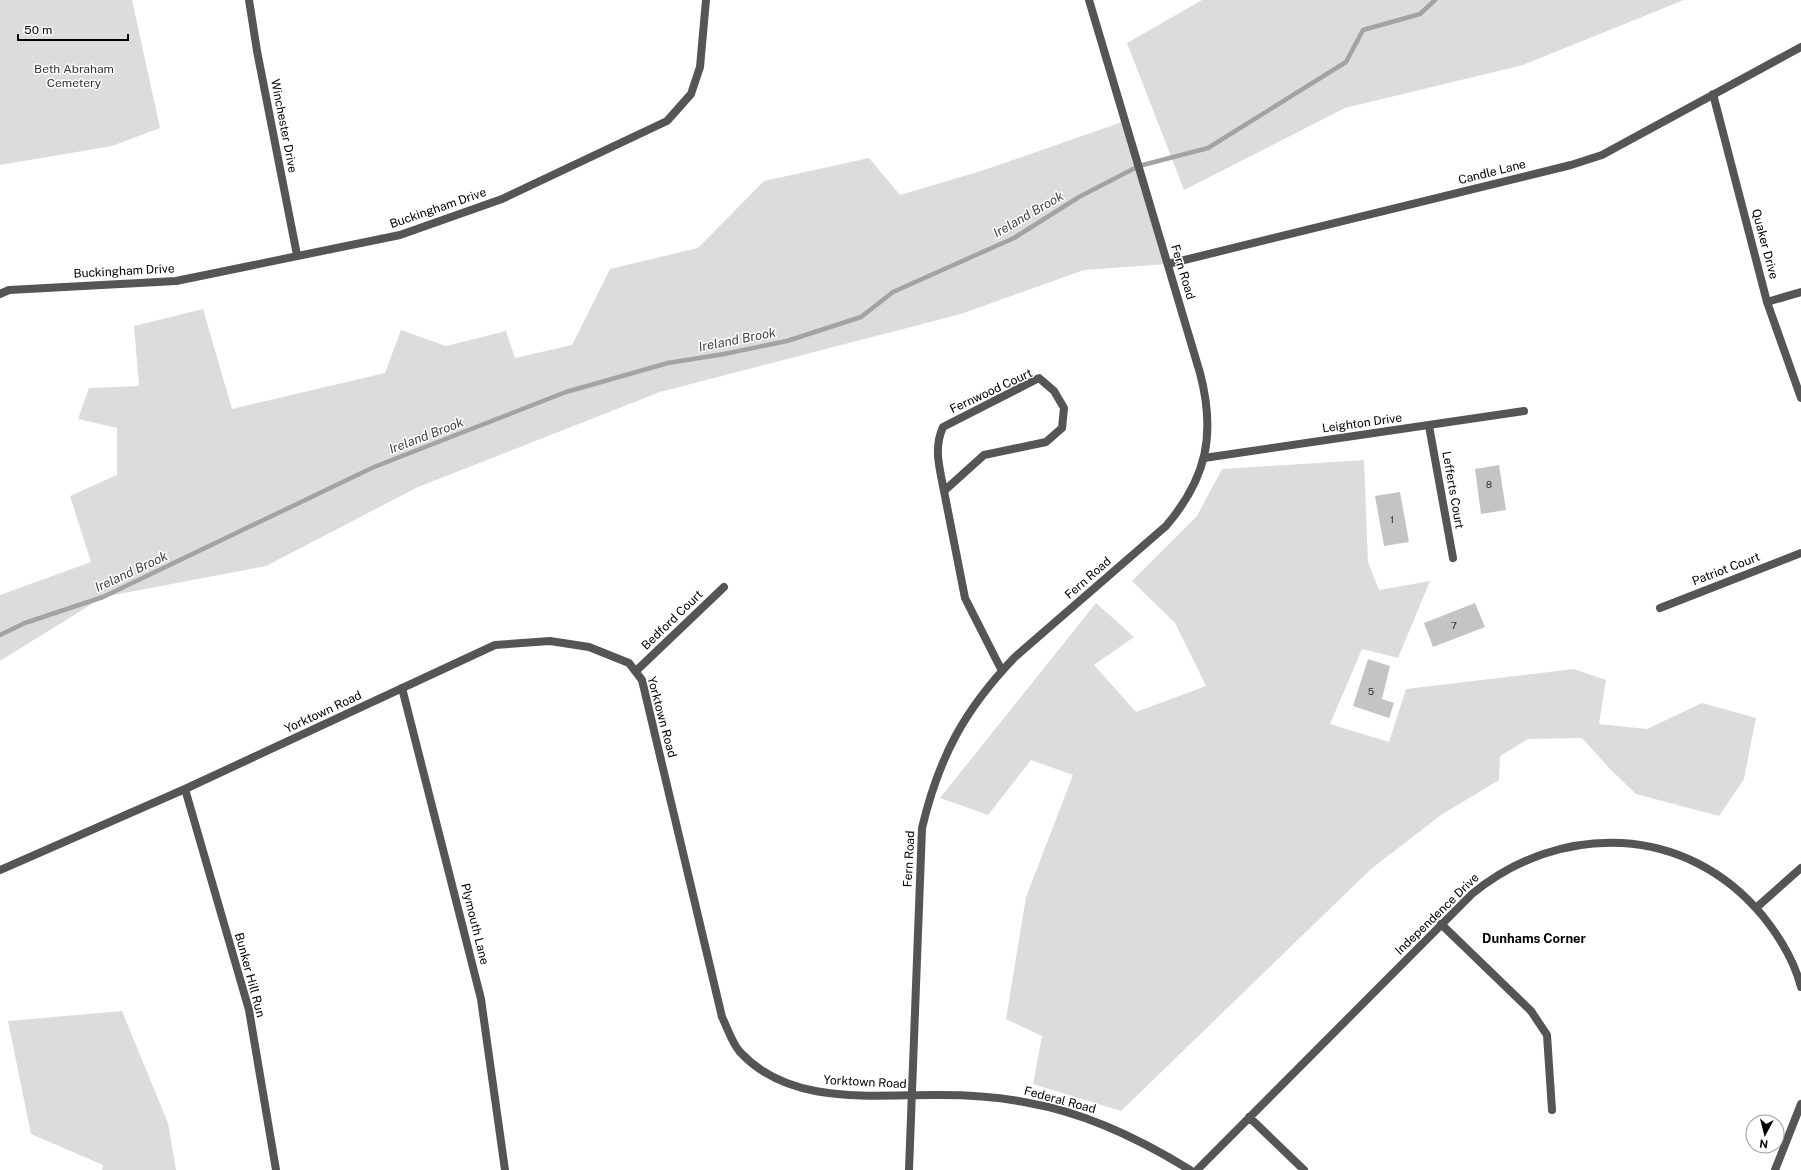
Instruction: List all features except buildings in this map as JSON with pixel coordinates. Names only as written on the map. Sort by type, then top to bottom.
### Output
[{"type":"street","name":"Winchester Drive","points":[[250,0],[257,51],[297,255]]},
{"type":"street","name":"Buckingham Drive","points":[[0,294],[9,290],[176,281],[400,235],[495,201],[667,121],[691,94],[700,67],[706,0]]},
{"type":"street","name":"Fern Road","points":[[909,1170],[922,828],[930,796],[939,771],[955,735],[972,707],[1002,671],[1015,657],[1166,526],[1185,502],[1193,488],[1204,458],[1208,427],[1206,396],[1089,0]]},
{"type":"street","name":"Candle Lane","points":[[1168,264],[1571,165],[1602,155],[1801,47]]},
{"type":"street","name":"Quaker Drive","points":[[1713,94],[1767,302],[1801,398]]},
{"type":"street","points":[[1767,302],[1801,292]]},
{"type":"street","name":"Fernwood Court","points":[[944,491],[984,455],[1046,442],[1062,428],[1064,408],[1054,391],[1039,378],[942,427],[938,439],[937,456],[965,598],[1002,671]]},
{"type":"street","name":"Leighton Drive","points":[[1204,458],[1524,412]]},
{"type":"street","name":"Lefferts Court","points":[[1429,426],[1453,558]]},
{"type":"street","name":"Patriot Court","points":[[1660,608],[1801,553]]},
{"type":"street","name":"Bedford Court","points":[[636,671],[724,586]]},
{"type":"street","name":"Yorktown Road","points":[[0,870],[185,789],[496,645],[550,641],[589,647],[629,663],[642,680],[722,1017],[739,1050],[753,1064],[780,1079],[807,1090],[834,1095],[912,1096]]},
{"type":"street","name":"Plymouth Lane","points":[[402,688],[481,999],[505,1170]]},
{"type":"street","name":"Bunker Hill Run","points":[[185,789],[249,1010],[276,1170]]},
{"type":"street","name":"Independence Drive","points":[[1198,1170],[1472,894],[1504,870],[1543,853],[1585,844],[1627,843],[1668,852],[1707,869],[1731,885],[1756,908],[1782,942],[1792,961],[1801,986]]},
{"type":"street","points":[[1756,908],[1801,868]]},
{"type":"street","points":[[1441,924],[1531,1011],[1547,1034],[1552,1110]]},
{"type":"street","name":"Federal Road","points":[[912,1096],[985,1096],[1030,1103],[1074,1114],[1123,1133],[1157,1149],[1190,1170]]},
{"type":"street","points":[[1774,1170],[1801,1104]]},
{"type":"street","points":[[1249,1117],[1304,1170]]},
{"type":"green space","name":"Beth Abraham Cemetery","points":[[0,0],[132,0],[160,128],[112,146],[0,165]]},
{"type":"green space","points":[[1202,0],[1684,0],[1523,65],[1345,108],[1184,190],[1127,43]]},
{"type":"green space","points":[[1125,121],[1168,264],[1084,270],[961,314],[660,392],[418,487],[266,566],[103,597],[0,661],[0,595],[91,562],[70,496],[117,475],[117,428],[78,419],[89,388],[139,386],[134,326],[203,309],[232,409],[385,373],[401,330],[446,346],[506,331],[515,358],[572,345],[610,269],[698,248],[764,181],[869,158],[900,195],[984,170]]},
{"type":"green space","points":[[1364,460],[1368,562],[1379,590],[1430,581],[1398,658],[1362,649],[1330,724],[1389,742],[1406,689],[1574,669],[1606,680],[1599,724],[1647,729],[1702,703],[1756,718],[1744,779],[1719,816],[1636,794],[1610,769],[1582,738],[1528,739],[1500,756],[1499,780],[1441,815],[1371,869],[1121,1111],[1033,1084],[1042,1036],[1006,1019],[1026,897],[1073,775],[1031,760],[988,815],[940,798],[1096,603],[1134,637],[1094,665],[1136,712],[1206,686],[1175,623],[1132,581],[1197,516],[1222,469]]},
{"type":"green space","points":[[122,1011],[168,1123],[176,1170],[102,1170],[103,1165],[31,1134],[8,1021]]},
{"type":"waterway","name":"Ireland Brook","points":[[0,635],[25,623],[103,597],[374,467],[566,392],[668,363],[724,354],[787,341],[861,317],[893,292],[1014,238],[1079,197],[1139,166],[1208,148],[1346,62],[1363,30],[1420,14],[1435,0]]},
{"type":"district","name":"Dunhams Corner","points":[[1534,938]]}]
